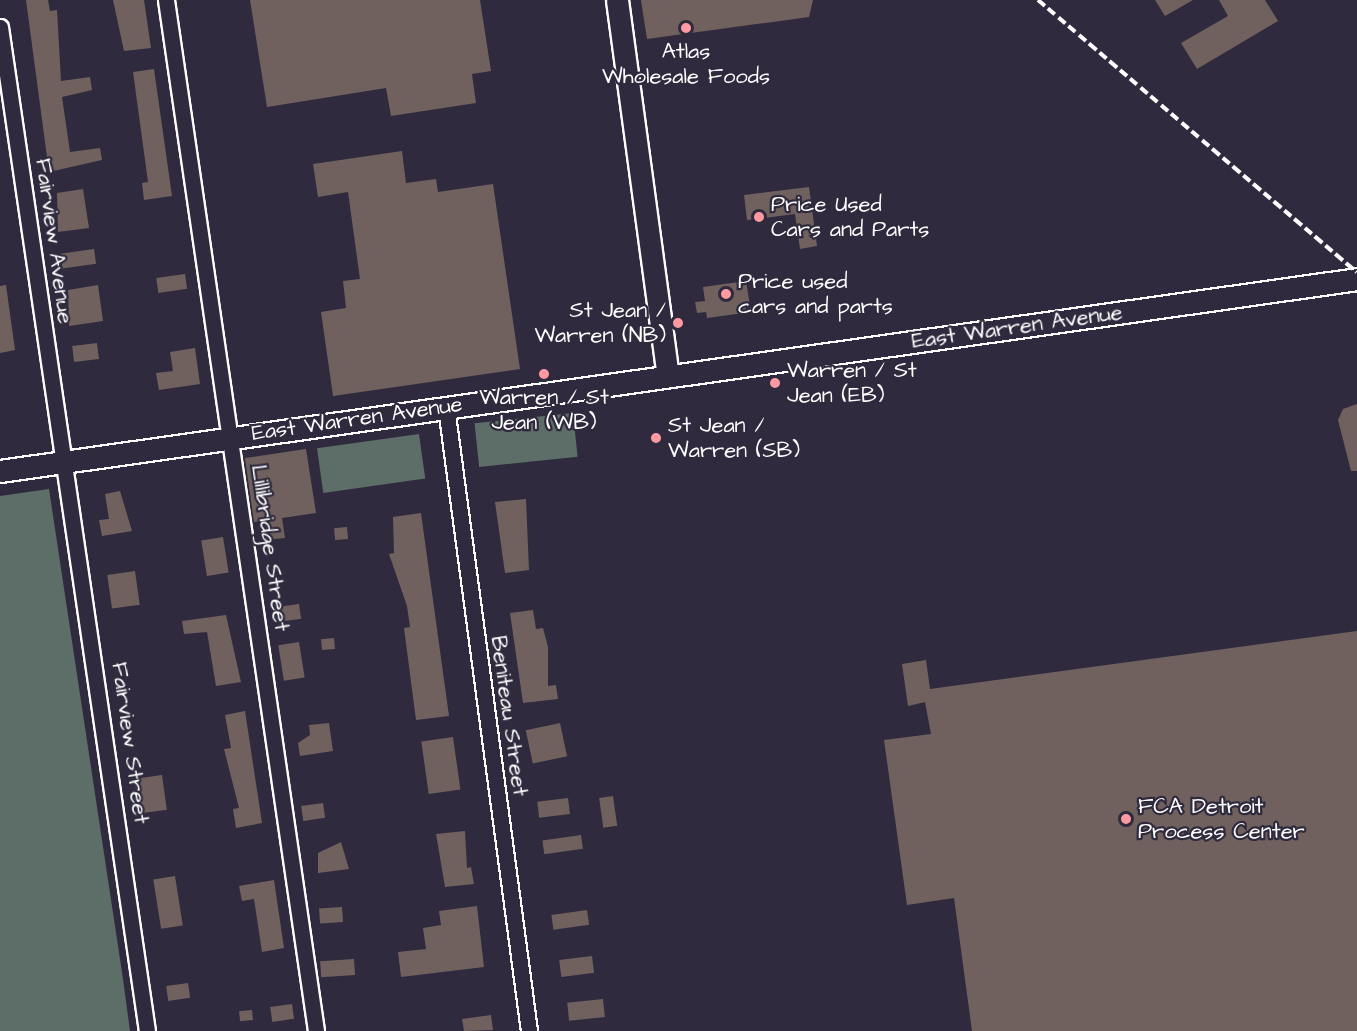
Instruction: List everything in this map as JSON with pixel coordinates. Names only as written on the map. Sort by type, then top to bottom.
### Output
[{"type":"main road","points":[[617,0],[668,375]]},
{"type":"main road","name":"East Warren Avenue","points":[[0,471],[231,436],[1357,279]]},
{"type":"street","name":"Lillibridge Street","points":[[166,0],[316,1031]]},
{"type":"street","name":"Fairview Avenue","points":[[0,27],[66,462]]},
{"type":"street","name":"Beniteau Street","points":[[446,407],[530,1031]]},
{"type":"street","name":"Fairview Street","points":[[66,462],[147,1031]]},
{"type":"green space","points":[[573,413],[578,457],[479,467],[475,423]]},
{"type":"green space","points":[[419,434],[425,479],[323,493],[317,448]]},
{"type":"green space","points":[[49,489],[130,1031],[0,1031],[0,496]]},
{"type":"building","points":[[26,0],[48,0],[50,11],[57,10],[61,81],[90,77],[92,90],[62,97],[70,152],[100,148],[102,160],[49,172]]},
{"type":"building","points":[[113,0],[144,0],[151,48],[124,51]]},
{"type":"building","points":[[250,0],[480,0],[491,71],[472,74],[476,103],[391,116],[386,88],[267,107]]},
{"type":"building","name":"Atlas Wholesale Foods","points":[[641,0],[813,0],[809,17],[647,39]]},
{"type":"building","points":[[1155,0],[1193,0],[1165,16]]},
{"type":"building","points":[[1219,0],[1265,0],[1278,21],[1197,69],[1181,43],[1228,16]]},
{"type":"building","points":[[154,69],[172,196],[144,200],[142,183],[148,182],[133,72]]},
{"type":"building","points":[[402,151],[406,183],[436,179],[438,192],[493,184],[520,369],[333,396],[321,312],[346,308],[343,281],[360,279],[348,192],[318,197],[313,164]]},
{"type":"building","name":"Price Used Cars and Parts","points":[[809,187],[817,246],[800,249],[795,214],[747,220],[744,195]]},
{"type":"building","points":[[83,189],[89,228],[58,232],[57,193]]},
{"type":"building","points":[[94,249],[96,264],[62,269],[60,254]]},
{"type":"building","points":[[185,274],[187,289],[158,293],[156,278]]},
{"type":"building","name":"Price used cars and parts","points":[[746,281],[751,312],[707,318],[706,312],[697,313],[695,302],[705,301],[703,287]]},
{"type":"building","points":[[6,285],[15,350],[0,353],[0,286]]},
{"type":"building","points":[[98,285],[103,321],[69,326],[68,290]]},
{"type":"building","points":[[97,343],[99,359],[74,362],[72,346]]},
{"type":"building","points":[[195,348],[200,384],[159,390],[156,373],[173,371],[170,352]]},
{"type":"building","points":[[1357,404],[1357,471],[1351,471],[1338,420],[1343,409]]},
{"type":"building","points":[[306,449],[316,513],[282,518],[285,538],[264,540],[261,521],[254,522],[245,458]]},
{"type":"building","points":[[120,491],[132,531],[102,536],[99,520],[109,519],[105,494]]},
{"type":"building","points":[[526,499],[529,570],[505,573],[495,502]]},
{"type":"building","points":[[421,513],[449,716],[416,720],[404,628],[410,627],[407,606],[389,554],[394,553],[393,517]]},
{"type":"building","points":[[347,527],[348,539],[335,540],[334,528]]},
{"type":"building","points":[[223,537],[229,573],[207,576],[201,540]]},
{"type":"building","points":[[135,571],[140,605],[112,609],[107,575]]},
{"type":"building","points":[[299,604],[301,619],[276,622],[274,607]]},
{"type":"building","points":[[533,610],[536,629],[543,628],[548,647],[548,686],[556,685],[558,699],[523,703],[510,613]]},
{"type":"building","points":[[226,615],[241,682],[216,686],[207,632],[184,634],[182,621]]},
{"type":"building","name":"FCA Detroit Process Center","points":[[1357,631],[1357,1031],[972,1031],[954,898],[907,905],[884,740],[931,734],[925,702],[908,706],[902,664],[926,660],[930,689]]},
{"type":"building","points":[[334,638],[335,649],[322,650],[321,639]]},
{"type":"building","points":[[299,642],[305,678],[284,681],[278,645]]},
{"type":"building","points":[[245,711],[262,823],[236,828],[233,809],[239,808],[224,749],[231,748],[225,715]]},
{"type":"building","points":[[329,723],[333,751],[300,756],[298,743],[310,735],[309,725]]},
{"type":"building","points":[[560,723],[567,756],[533,764],[526,730]]},
{"type":"building","points":[[453,737],[460,789],[429,794],[421,741]]},
{"type":"building","points":[[162,775],[167,810],[139,814],[134,779]]},
{"type":"building","points":[[613,796],[617,826],[603,828],[599,798]]},
{"type":"building","points":[[568,798],[570,814],[539,818],[537,802]]},
{"type":"building","points":[[323,803],[325,818],[303,821],[301,806]]},
{"type":"building","points":[[465,831],[467,868],[471,867],[474,884],[445,887],[436,834]]},
{"type":"building","points":[[581,835],[583,849],[544,854],[542,840]]},
{"type":"building","points":[[341,842],[349,869],[318,873],[318,853]]},
{"type":"building","points":[[175,876],[183,925],[161,929],[153,879]]},
{"type":"building","points":[[274,880],[284,948],[262,952],[254,899],[242,901],[239,886]]},
{"type":"building","points":[[477,906],[484,967],[401,977],[398,952],[426,949],[423,928],[441,925],[439,911]]},
{"type":"building","points":[[342,907],[343,922],[320,924],[319,909]]},
{"type":"building","points":[[587,910],[589,925],[553,930],[551,915]]},
{"type":"building","points":[[592,956],[594,973],[561,977],[559,960]]},
{"type":"building","points":[[354,959],[355,975],[321,977],[320,961]]},
{"type":"building","points":[[188,983],[190,998],[168,1001],[166,986]]},
{"type":"building","points":[[603,999],[605,1017],[569,1021],[567,1003]]},
{"type":"building","points":[[292,1004],[294,1019],[272,1022],[270,1007]]},
{"type":"building","points":[[252,1010],[253,1020],[240,1021],[239,1011]]},
{"type":"building","points":[[491,1015],[493,1030],[464,1031],[462,1019]]},
{"type":"railway","points":[[1038,0],[1357,272]]},
{"type":"place","name":"Atlas Wholesale Foods","points":[[686,28]]},
{"type":"place","name":"Price Used Cars and Parts","points":[[759,217]]},
{"type":"place","name":"Price used cars and parts","points":[[726,294]]},
{"type":"place","name":"St Jean / Warren (NB)","points":[[678,323]]},
{"type":"place","name":"Warren / St Jean (WB)","points":[[544,374]]},
{"type":"place","name":"Warren / St Jean (EB)","points":[[775,383]]},
{"type":"place","name":"St Jean / Warren (SB)","points":[[656,438]]},
{"type":"place","name":"FCA Detroit Process Center","points":[[1126,819]]}]
